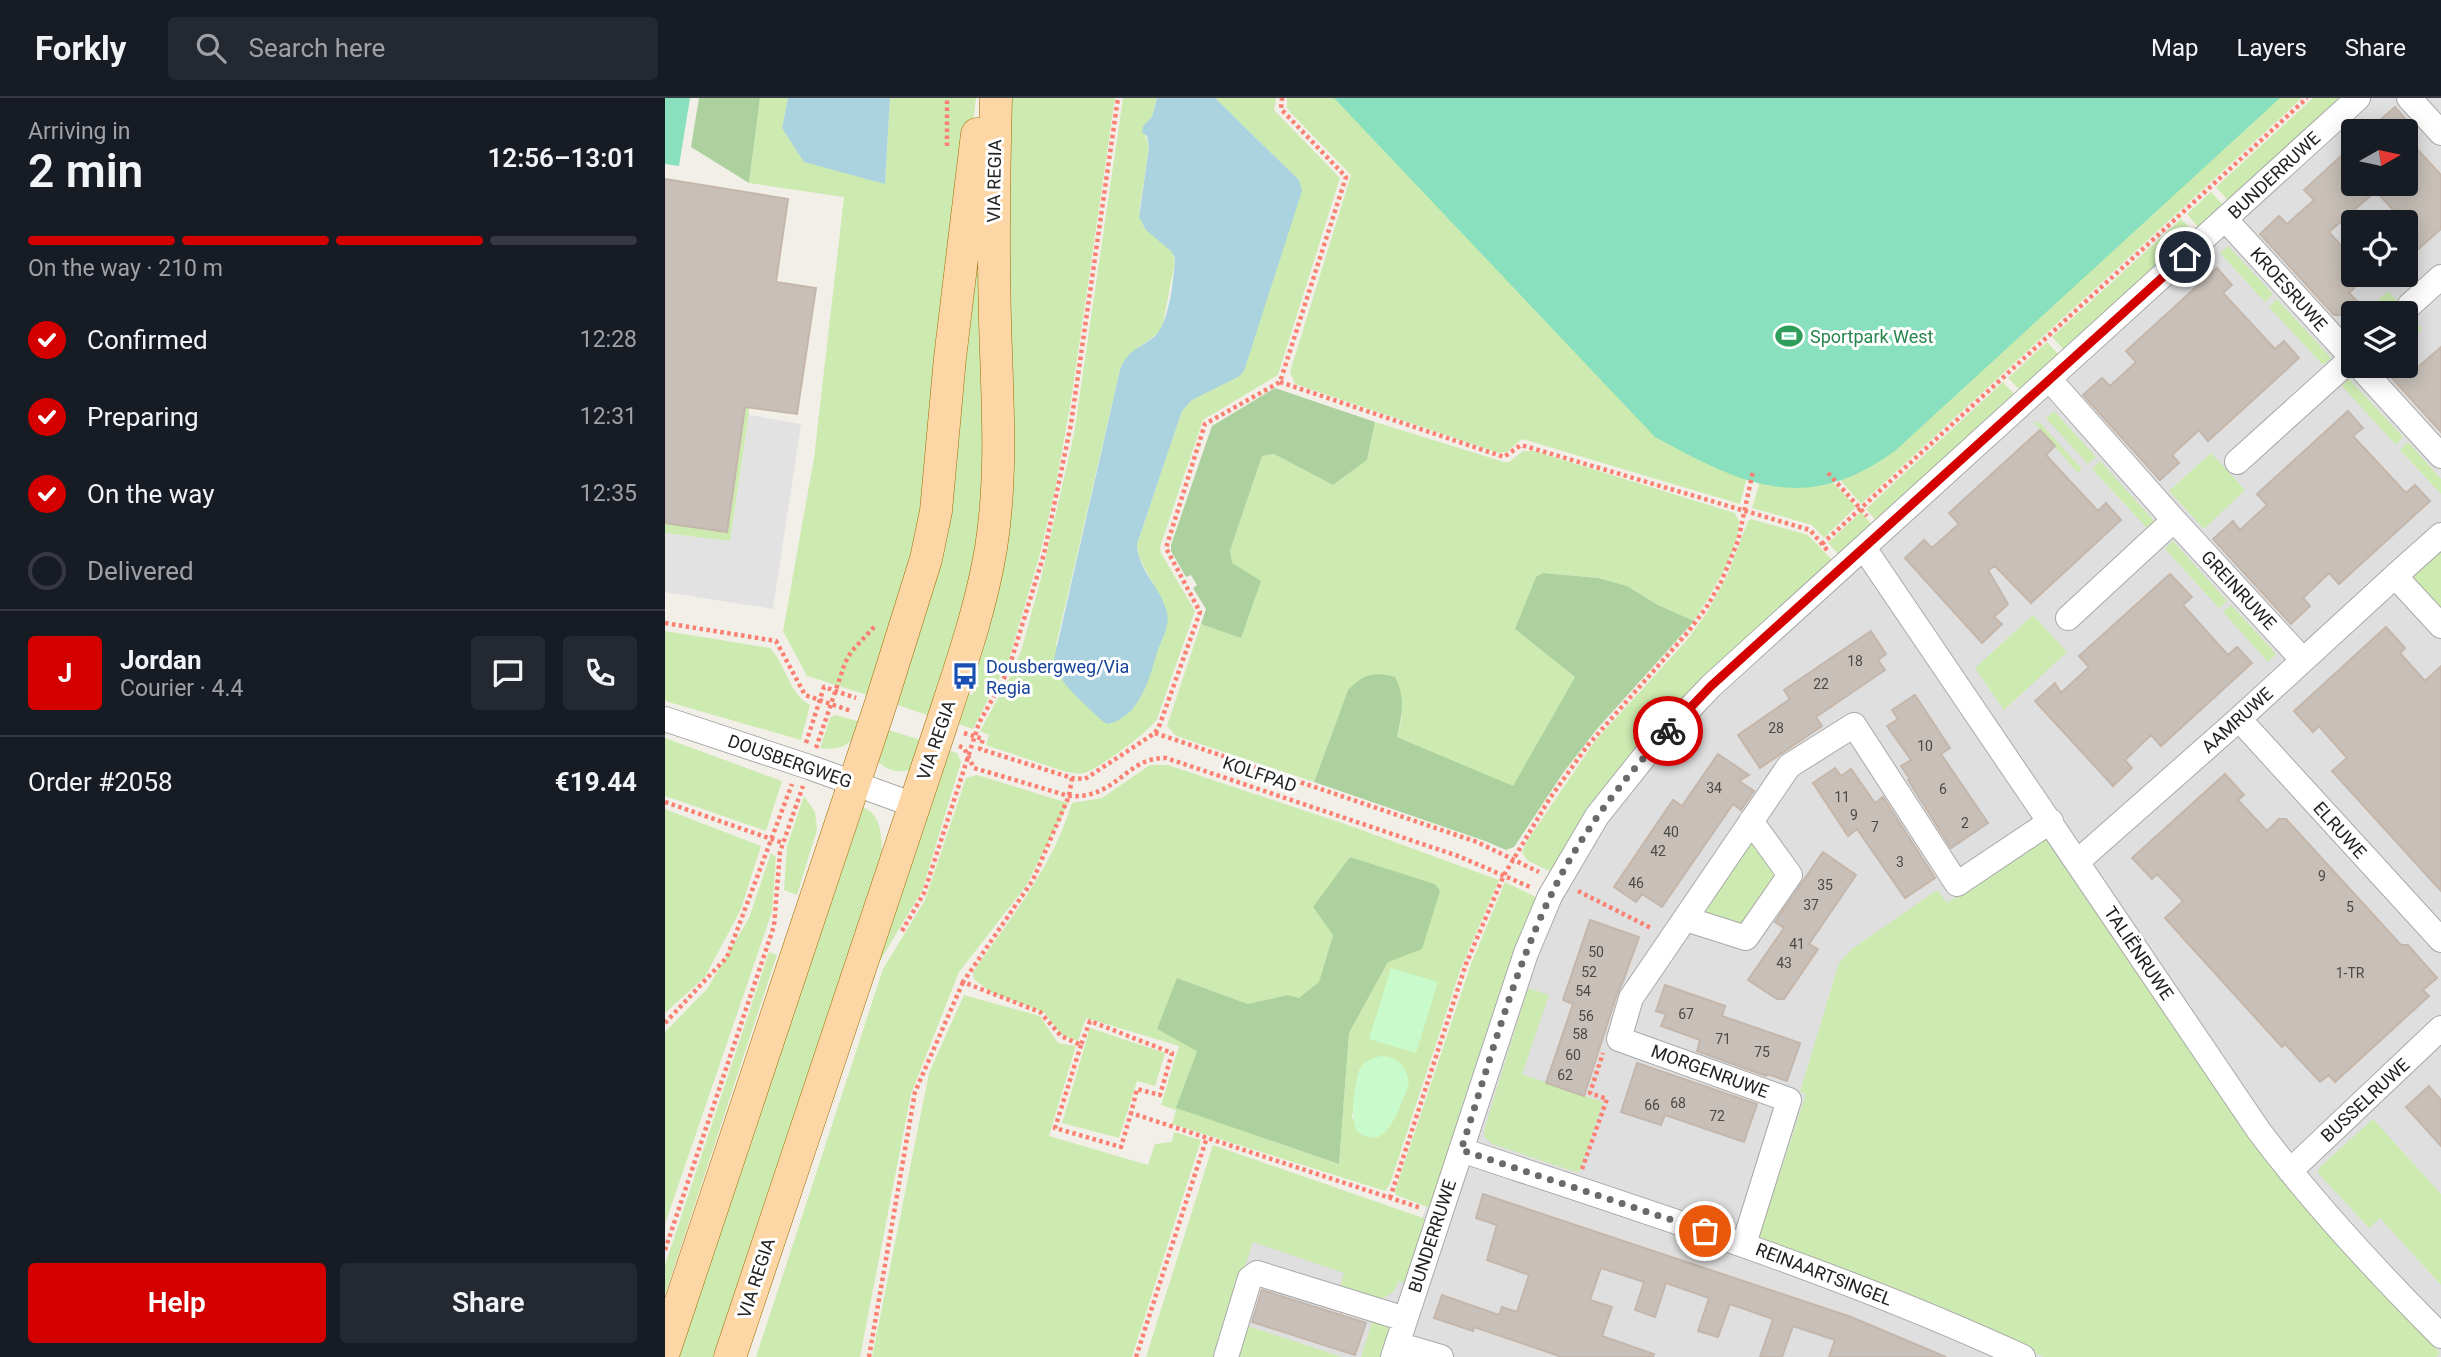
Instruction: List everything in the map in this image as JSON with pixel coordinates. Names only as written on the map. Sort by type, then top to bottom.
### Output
[{"type":"main road","name":"VIA REGIA","points":[[665,1349],[920,583],[936,511],[950,358],[983,98]]},
{"type":"main road","name":"VIA REGIA","points":[[730,1357],[968,645],[983,587],[997,494],[993,261],[996,98]]},
{"type":"street","name":"BUNDERRUWE","points":[[1395,1350],[1526,953],[1554,889],[1597,816],[1648,752],[1711,686],[2358,98]]},
{"type":"street","points":[[2409,98],[2441,133]]},
{"type":"street","name":"KROESRUWE","points":[[2226,220],[2341,346]]},
{"type":"street","points":[[2414,301],[2441,277]]},
{"type":"street","points":[[2237,462],[2341,373]]},
{"type":"street","name":"KROESRUWE","points":[[2370,378],[2441,456]]},
{"type":"street","name":"GREINRUWE","points":[[2050,380],[2303,660]]},
{"type":"street","points":[[2068,618],[2175,520]]},
{"type":"street","name":"AAMRUWE","points":[[2077,862],[2239,719],[2441,534]]},
{"type":"street","name":"TALIËNRUWE","points":[[1873,540],[2077,862],[2259,1131],[2290,1171],[2386,1281],[2441,1336]]},
{"type":"street","points":[[2395,576],[2441,626]]},
{"type":"street","name":"DOUSBERGWEG","points":[[665,719],[913,805]]},
{"type":"street","name":"ELRUWE","points":[[2239,719],[2441,940]]},
{"type":"street","points":[[1619,1039],[1631,999],[1789,766],[1854,725],[1957,884],[2051,821]]},
{"type":"street","points":[[1679,929],[1745,938],[1790,875],[1751,821]]},
{"type":"street","name":"BUSSELRUWE","points":[[2290,1171],[2441,1028]]},
{"type":"street","name":"MORGENRUWE","points":[[1619,1039],[1789,1100],[1744,1244]]},
{"type":"street","name":"REINAARTSINGEL","points":[[1461,1150],[1744,1244],[1853,1284],[2023,1357]]},
{"type":"street","points":[[1226,1357],[1249,1278],[1257,1273],[1405,1319]]},
{"type":"street","points":[[1395,1350],[1441,1357]]},
{"type":"path","points":[[947,98],[947,152]]},
{"type":"path","points":[[941,726],[983,739],[980,749],[1072,778],[1090,777],[1155,733],[1200,612],[1165,548],[1205,424],[1280,382],[1346,177],[1281,109],[1282,98]]},
{"type":"path","points":[[1822,544],[2307,98]]},
{"type":"path","points":[[1280,382],[1504,457],[1521,445],[1810,530],[1844,567]]},
{"type":"path","points":[[1389,1198],[1466,964],[1504,875],[1550,798],[1588,745],[1706,608],[1721,582],[1738,541],[1753,471]]},
{"type":"path","points":[[1828,473],[1861,509],[1873,540]]},
{"type":"path","points":[[665,1250],[774,926],[783,843],[841,673],[851,652],[878,622]]},
{"type":"path","points":[[665,623],[776,641],[805,695],[831,704]]},
{"type":"path","points":[[819,699],[824,687],[880,706]]},
{"type":"path","points":[[1155,733],[1477,842],[1513,859],[1554,889],[1679,929]]},
{"type":"path","name":"KOLFPAD","points":[[968,756],[974,768],[1069,796],[1085,797],[1094,795],[1148,760],[1166,758],[1458,856],[1504,875],[1554,889]]},
{"type":"path","points":[[869,1357],[915,1092],[963,982],[1033,880],[1069,796],[1072,778]]},
{"type":"path","points":[[665,802],[783,843]]},
{"type":"path","points":[[665,1023],[727,957],[773,839]]},
{"type":"path","points":[[963,982],[1040,1012],[1061,1037],[1081,1045]]},
{"type":"path","points":[[1090,1021],[1172,1053],[1160,1095],[1137,1089],[1131,1112],[1121,1147],[1055,1128],[1090,1021]]},
{"type":"path","points":[[1576,1188],[1607,1099],[1590,1093],[1605,1047],[1619,1039]]},
{"type":"path","points":[[1131,1112],[1439,1213]]},
{"type":"path","points":[[1136,1357],[1207,1137]]},
{"type":"shaded area","points":[[2341,98],[2441,98],[2441,1357],[1203,1357],[1248,1231],[1421,1220],[1493,1052],[1536,922],[1648,752]]},
{"type":"shaded area","points":[[749,415],[801,424],[773,609],[665,592],[665,533],[730,541]]},
{"type":"green space","points":[[665,98],[690,98],[679,166],[665,164]]},
{"type":"green space","points":[[699,98],[760,98],[749,183],[691,147]]},
{"type":"green space","points":[[760,98],[788,98],[782,128],[885,183],[890,98],[976,98],[924,524],[874,697],[807,676],[783,631],[814,458],[844,197],[749,183]]},
{"type":"green space","points":[[1004,98],[1115,98],[1071,401],[1055,490],[1040,554],[1009,659],[973,729],[955,723],[966,693],[972,695],[978,680],[965,675],[982,619]]},
{"type":"green space","points":[[1123,98],[1157,98],[1152,117],[1146,125],[1145,134],[1149,147],[1139,213],[1173,253],[1175,262],[1162,328],[1129,356],[1120,370],[1056,645],[1111,723],[1125,715],[1139,699],[1166,609],[1138,555],[1137,544],[1182,411],[1192,400],[1238,377],[1299,180],[1215,98],[1276,98],[1274,110],[1340,178],[1278,375],[1203,420],[1160,547],[1195,611],[1157,719],[1114,756],[1087,772],[1077,774],[986,745],[989,735],[980,731],[1013,671],[1022,648],[1074,434]]},
{"type":"green space","points":[[1287,98],[1406,98],[1748,474],[1740,504],[1522,439],[1507,452],[1499,453],[1295,384],[1290,372],[1351,175],[1290,112]]},
{"type":"green space","name":"Sportpark West","points":[[1334,98],[2280,98],[1896,450],[1863,471],[1832,483],[1803,488],[1774,486],[1745,479],[1655,437]]},
{"type":"green space","points":[[2269,98],[2302,98],[1861,504],[1835,474]]},
{"type":"green space","points":[[2313,98],[2345,98],[2230,203],[2216,187]]},
{"type":"green space","points":[[980,173],[988,500],[936,718],[886,701],[913,621]]},
{"type":"green space","points":[[2211,192],[2225,207],[2201,230],[2187,214]]},
{"type":"green space","points":[[2181,219],[2196,234],[2066,352],[2052,337]]},
{"type":"green space","points":[[2228,246],[2273,294],[2265,302],[2220,253]]},
{"type":"green space","points":[[2388,291],[2397,301],[2377,301]]},
{"type":"green space","points":[[2277,299],[2331,358],[2323,365],[2269,307]]},
{"type":"green space","points":[[2047,342],[2061,357],[2022,392],[2008,378]]},
{"type":"green space","points":[[2349,379],[2403,437],[2396,445],[2342,386]]},
{"type":"green space","points":[[2003,382],[2017,397],[1878,523],[1866,509]]},
{"type":"green space","points":[[1275,388],[1375,422],[1367,460],[1333,485],[1274,454],[1262,456],[1230,551],[1232,563],[1261,581],[1241,638],[1201,624],[1206,609],[1193,588],[1197,585],[1191,575],[1186,577],[1171,551],[1171,545],[1212,426]]},
{"type":"green space","points":[[745,407],[749,407],[749,415],[730,542],[665,533],[665,523]]},
{"type":"green space","points":[[2054,411],[2096,457],[2088,464],[2046,418]]},
{"type":"green space","points":[[1375,422],[1504,462],[1509,462],[1523,451],[1534,451],[1735,513],[1739,521],[1729,559],[1694,621],[1658,605],[1627,586],[1600,578],[1543,573],[1515,629],[1575,677],[1513,787],[1397,737],[1402,717],[1348,690],[1314,782],[1176,736],[1167,726],[1201,624],[1241,637],[1230,551],[1262,456],[1274,454],[1333,485],[1367,460]]},
{"type":"green space","points":[[2033,422],[2040,423],[2082,469],[2078,473]]},
{"type":"green space","points":[[2408,442],[2441,479],[2441,494],[2400,450]]},
{"type":"green space","points":[[2211,453],[2245,490],[2204,529],[2169,491]]},
{"type":"green space","points":[[2100,461],[2154,521],[2147,528],[2092,469]]},
{"type":"green space","points":[[1827,476],[1856,507],[1824,538],[1812,525],[1752,508],[1761,478]]},
{"type":"green space","points":[[1861,512],[1874,527],[1841,557],[1828,543]]},
{"type":"green space","points":[[1751,519],[1808,535],[1835,563],[1553,873],[1527,860],[1522,852],[1527,841],[1595,741],[1687,640],[1708,611],[1727,576]]},
{"type":"green space","points":[[2173,541],[2227,601],[2219,608],[2165,549]]},
{"type":"green space","points":[[2441,546],[2441,613],[2415,583],[2414,573]]},
{"type":"green space","points":[[1543,573],[1599,578],[1627,586],[1658,605],[1694,621],[1597,729],[1563,773],[1514,847],[1506,850],[1314,782],[1348,690],[1364,677],[1381,674],[1395,677],[1401,692],[1397,737],[1513,786],[1575,677],[1515,629],[1536,577]]},
{"type":"green space","points":[[2231,605],[2276,654],[2268,662],[2223,612]]},
{"type":"green space","points":[[2033,615],[2067,652],[2004,710],[1975,668]]},
{"type":"green space","points":[[665,631],[770,648],[797,694],[810,705],[801,740],[665,701]]},
{"type":"green space","points":[[835,715],[865,723],[842,747],[820,748],[830,718]]},
{"type":"green space","points":[[879,727],[927,742],[911,770],[893,770],[877,761]]},
{"type":"green space","points":[[665,738],[782,781],[766,831],[665,796]]},
{"type":"green space","points":[[941,748],[957,753],[961,762],[922,891],[878,964],[747,1357],[738,1357]]},
{"type":"green space","points":[[1150,765],[1168,765],[1348,825],[1499,880],[1461,968],[1390,1184],[1385,1191],[1172,1124],[1176,1110],[1161,1105],[1179,1046],[1086,1018],[1078,1041],[1062,1035],[1044,1012],[990,992],[974,979],[973,973],[977,966],[1043,868],[1072,803],[1102,798]],"holes":[[[1349,857],[1435,884],[1440,892],[1388,962],[1349,1033],[1339,1164],[1177,1108],[1197,1051],[1177,978],[1248,1004],[1287,995],[1299,999],[1319,983],[1333,935]],[[1360,1067],[1379,1137],[1362,1135],[1352,1117]]]},
{"type":"green space","points":[[977,775],[1068,803],[1026,886],[959,972],[911,1094],[860,1357],[756,1357],[883,969],[925,900],[966,778]]},
{"type":"green space","points":[[804,796],[815,812],[817,830],[797,895],[784,890],[787,846]]},
{"type":"green space","points":[[860,807],[872,813],[879,825],[882,854],[723,1357],[668,1357]]},
{"type":"green space","points":[[665,809],[761,846],[741,909],[705,977],[665,1013]]},
{"type":"green space","points":[[2043,836],[2147,987],[2336,1240],[2440,1353],[2436,1357],[2044,1357],[1960,1315],[1885,1284],[1758,1239],[1806,1094],[1800,1092],[1839,963],[1852,949],[1937,890],[1947,903]]},
{"type":"green space","points":[[1753,837],[1779,875],[1747,922],[1738,924],[1703,913]]},
{"type":"green space","points":[[771,853],[776,857],[772,912],[665,1224],[665,1032],[707,989],[749,918]]},
{"type":"green space","points":[[1350,857],[1435,884],[1440,891],[1422,949],[1388,962],[1349,1033],[1339,1164],[1176,1108],[1197,1051],[1157,1029],[1177,978],[1248,1004],[1287,995],[1299,998],[1319,982],[1333,935],[1313,907]]},
{"type":"green space","points":[[1505,882],[1540,899],[1430,1208],[1396,1195],[1395,1191],[1471,964]]},
{"type":"green space","points":[[769,952],[777,955],[665,1295],[665,1265]]},
{"type":"green space","points":[[1391,968],[1438,982],[1416,1053],[1369,1039]]},
{"type":"green space","points":[[1528,988],[1549,995],[1522,1074],[1603,1102],[1579,1173],[1492,1144],[1485,1137],[1484,1130]]},
{"type":"green space","points":[[964,995],[1040,1016],[1058,1043],[1076,1046],[1049,1136],[1148,1165],[1155,1144],[1172,1142],[1174,1132],[1201,1140],[1132,1357],[872,1357],[929,1073]]},
{"type":"green space","points":[[1090,1028],[1165,1053],[1155,1086],[1137,1081],[1119,1138],[1062,1123]]},
{"type":"green space","points":[[1381,1056],[1393,1058],[1401,1064],[1409,1084],[1391,1125],[1377,1137],[1367,1137],[1357,1131],[1355,1125],[1355,1088],[1362,1066]]},
{"type":"green space","points":[[2373,1119],[2441,1194],[2441,1285],[2380,1218],[2369,1228],[2318,1173],[2319,1168]]},
{"type":"green space","points":[[1213,1145],[1426,1219],[1404,1283],[1399,1281],[1388,1296],[1366,1296],[1340,1287],[1344,1273],[1253,1242],[1215,1357],[1146,1357]]},
{"type":"green space","points":[[1374,1316],[1395,1323],[1384,1357],[1361,1357]]},
{"type":"green space","points":[[1245,1325],[1342,1357],[1235,1357]]},
{"type":"water","points":[[788,98],[890,98],[885,184],[804,162],[782,128]]},
{"type":"water","points":[[1157,98],[1215,98],[1299,180],[1302,191],[1244,371],[1238,377],[1192,400],[1182,411],[1137,544],[1141,562],[1164,604],[1168,618],[1167,627],[1147,684],[1136,704],[1119,720],[1108,724],[1066,685],[1054,659],[1120,370],[1130,353],[1159,331],[1170,300],[1175,258],[1171,251],[1146,230],[1139,217],[1149,147],[1147,136],[1142,132],[1143,126],[1152,117]]},
{"type":"building","points":[[2395,107],[2406,119],[2382,119]]},
{"type":"building","points":[[2419,151],[2441,175],[2441,229],[2418,249],[2418,210],[2393,210],[2381,196],[2419,196]]},
{"type":"building","points":[[2341,156],[2341,196],[2370,196],[2354,210],[2341,210],[2341,222],[2329,232],[2341,245],[2341,287],[2355,287],[2349,293],[2357,301],[2341,301],[2341,315],[2334,315],[2260,234],[2279,216],[2287,224],[2314,200],[2304,190]]},
{"type":"building","points":[[665,179],[788,199],[776,282],[816,288],[797,414],[745,407],[727,532],[665,523]]},
{"type":"building","points":[[2217,268],[2232,285],[2223,293],[2275,349],[2284,341],[2299,358],[2208,441],[2199,430],[2172,455],[2179,463],[2160,480],[2083,395],[2102,378],[2110,386],[2136,362],[2126,351]]},
{"type":"building","points":[[2441,347],[2441,432],[2392,378],[2418,378],[2418,367]]},
{"type":"building","points":[[2348,411],[2363,428],[2353,436],[2406,493],[2415,485],[2430,501],[2339,584],[2329,573],[2303,598],[2310,606],[2291,624],[2213,539],[2233,521],[2240,530],[2267,505],[2257,494]]},
{"type":"building","points":[[2040,430],[2055,446],[2046,455],[2098,511],[2106,503],[2121,520],[2031,603],[1995,566],[1988,570],[2008,604],[1994,617],[2002,624],[1982,643],[1905,558],[1924,540],[1932,548],[1959,524],[1949,513]]},
{"type":"building","points":[[2170,574],[2192,597],[2183,605],[2228,655],[2237,647],[2252,663],[2161,746],[2151,735],[2125,760],[2132,768],[2113,786],[2035,701],[2055,683],[2061,693],[2089,667],[2079,656]]},
{"type":"building","points":[[2386,627],[2405,648],[2400,653],[2425,681],[2441,666],[2441,891],[2332,771],[2347,758],[2319,726],[2313,732],[2294,711]]},
{"type":"building","points":[[1871,631],[1886,654],[1878,660],[1885,670],[1816,717],[1822,726],[1760,768],[1738,735],[1790,699],[1784,690]]},
{"type":"building","points":[[1915,695],[1950,748],[1941,754],[1988,823],[1951,848],[1908,780],[1910,779],[1901,766],[1911,760],[1887,726],[1898,719],[1892,710]]},
{"type":"building","points":[[1718,754],[1749,775],[1739,781],[1754,791],[1741,810],[1733,804],[1662,907],[1642,894],[1636,902],[1614,887],[1673,800],[1682,806]]},
{"type":"building","points":[[1835,768],[1841,776],[1851,769],[1875,803],[1883,797],[1935,878],[1905,898],[1857,829],[1848,836],[1813,783]]},
{"type":"building","points":[[2225,774],[2244,795],[2238,800],[2267,831],[2279,819],[2286,819],[2401,945],[2408,945],[2437,978],[2423,990],[2429,996],[2335,1082],[2329,1075],[2320,1082],[2285,1044],[2282,1047],[2193,949],[2165,918],[2183,901],[2157,874],[2152,879],[2132,858]]},
{"type":"building","points":[[1823,852],[1856,875],[1809,944],[1818,949],[1784,999],[1777,999],[1748,980],[1784,928],[1775,922]]},
{"type":"building","points":[[1590,920],[1639,937],[1617,994],[1584,1096],[1546,1083],[1573,1004],[1563,1000]]},
{"type":"building","points":[[1665,985],[1725,1006],[1722,1016],[1800,1043],[1787,1081],[1697,1051],[1700,1040],[1661,1026],[1666,1014],[1656,1011]]},
{"type":"building","points":[[1637,1063],[1757,1104],[1744,1142],[1665,1115],[1661,1125],[1621,1112]]},
{"type":"building","points":[[2429,1086],[2441,1100],[2441,1146],[2406,1107]]},
{"type":"building","points":[[1483,1194],[1851,1317],[1946,1357],[1829,1357],[1835,1340],[1793,1326],[1782,1357],[1760,1357],[1773,1319],[1730,1304],[1718,1337],[1698,1331],[1709,1298],[1666,1283],[1655,1317],[1635,1310],[1644,1282],[1601,1268],[1590,1300],[1612,1307],[1602,1336],[1654,1354],[1653,1357],[1562,1357],[1474,1327],[1473,1331],[1434,1318],[1442,1295],[1499,1315],[1502,1307],[1517,1312],[1529,1275],[1487,1260],[1497,1225],[1476,1218]]},
{"type":"building","points":[[1262,1290],[1366,1323],[1355,1355],[1252,1322]]},
{"type":"way so far","points":[[1668,731],[1597,816],[1550,896],[1526,953],[1461,1150],[1705,1231]]},
{"type":"place","name":"Sportpark West","points":[[1789,336]]},
{"type":"place","name":"Dousbergweg/Via Regia","points":[[965,676]]},
{"type":"route","points":[[1668,731],[1711,686],[2185,257]]}]
